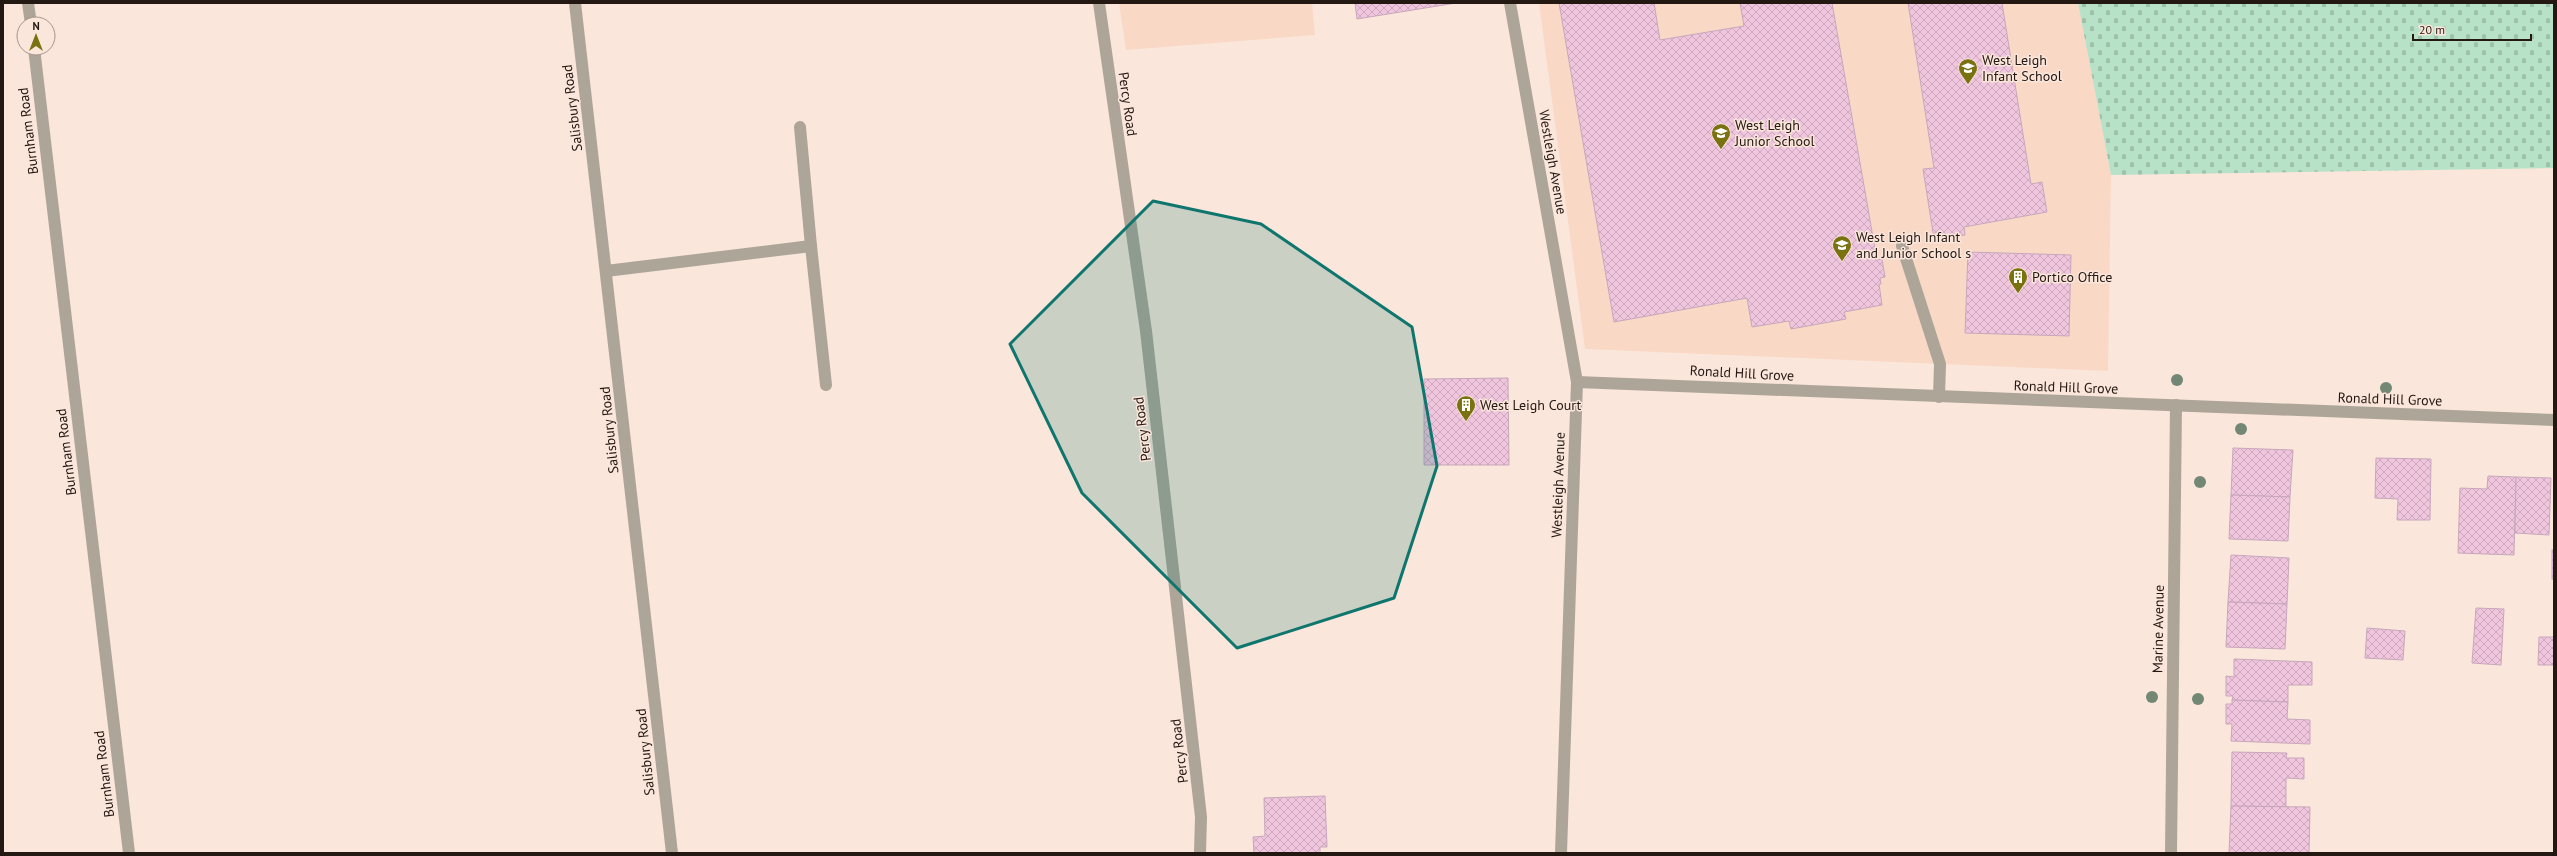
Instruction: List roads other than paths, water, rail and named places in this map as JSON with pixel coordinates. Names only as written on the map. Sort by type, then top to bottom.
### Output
[{"type":"street","points":[[28,3],[30,16]]},
{"type":"street","name":"Salisbury Road","points":[[575,3],[672,853]]},
{"type":"street","name":"Percy Road","points":[[1099,3],[1146,331],[1201,817],[1200,853]]},
{"type":"street","name":"Westleigh Avenue","points":[[1510,3],[1577,382],[1561,853]]},
{"type":"street","name":"Burnham Road","points":[[35,56],[129,853]]},
{"type":"street","points":[[800,127],[826,385]]},
{"type":"street","points":[[606,270],[811,246]]},
{"type":"street","points":[[1902,246],[1940,364],[1939,397]]},
{"type":"street","name":"Ronald Hill Grove","points":[[1577,382],[2554,420]]},
{"type":"street","name":"Marine Avenue","points":[[2171,853],[2176,405]]},
{"type":"place","name":"West Leigh Infant School","points":[[1968,85]]},
{"type":"place","name":"West Leigh Junior School","points":[[1721,150]]},
{"type":"place","name":"West Leigh Infant and Junior School s","points":[[1842,262]]},
{"type":"place","name":"Portico Office","points":[[2018,294]]},
{"type":"place","name":"West Leigh Court","points":[[1466,422]]}]
